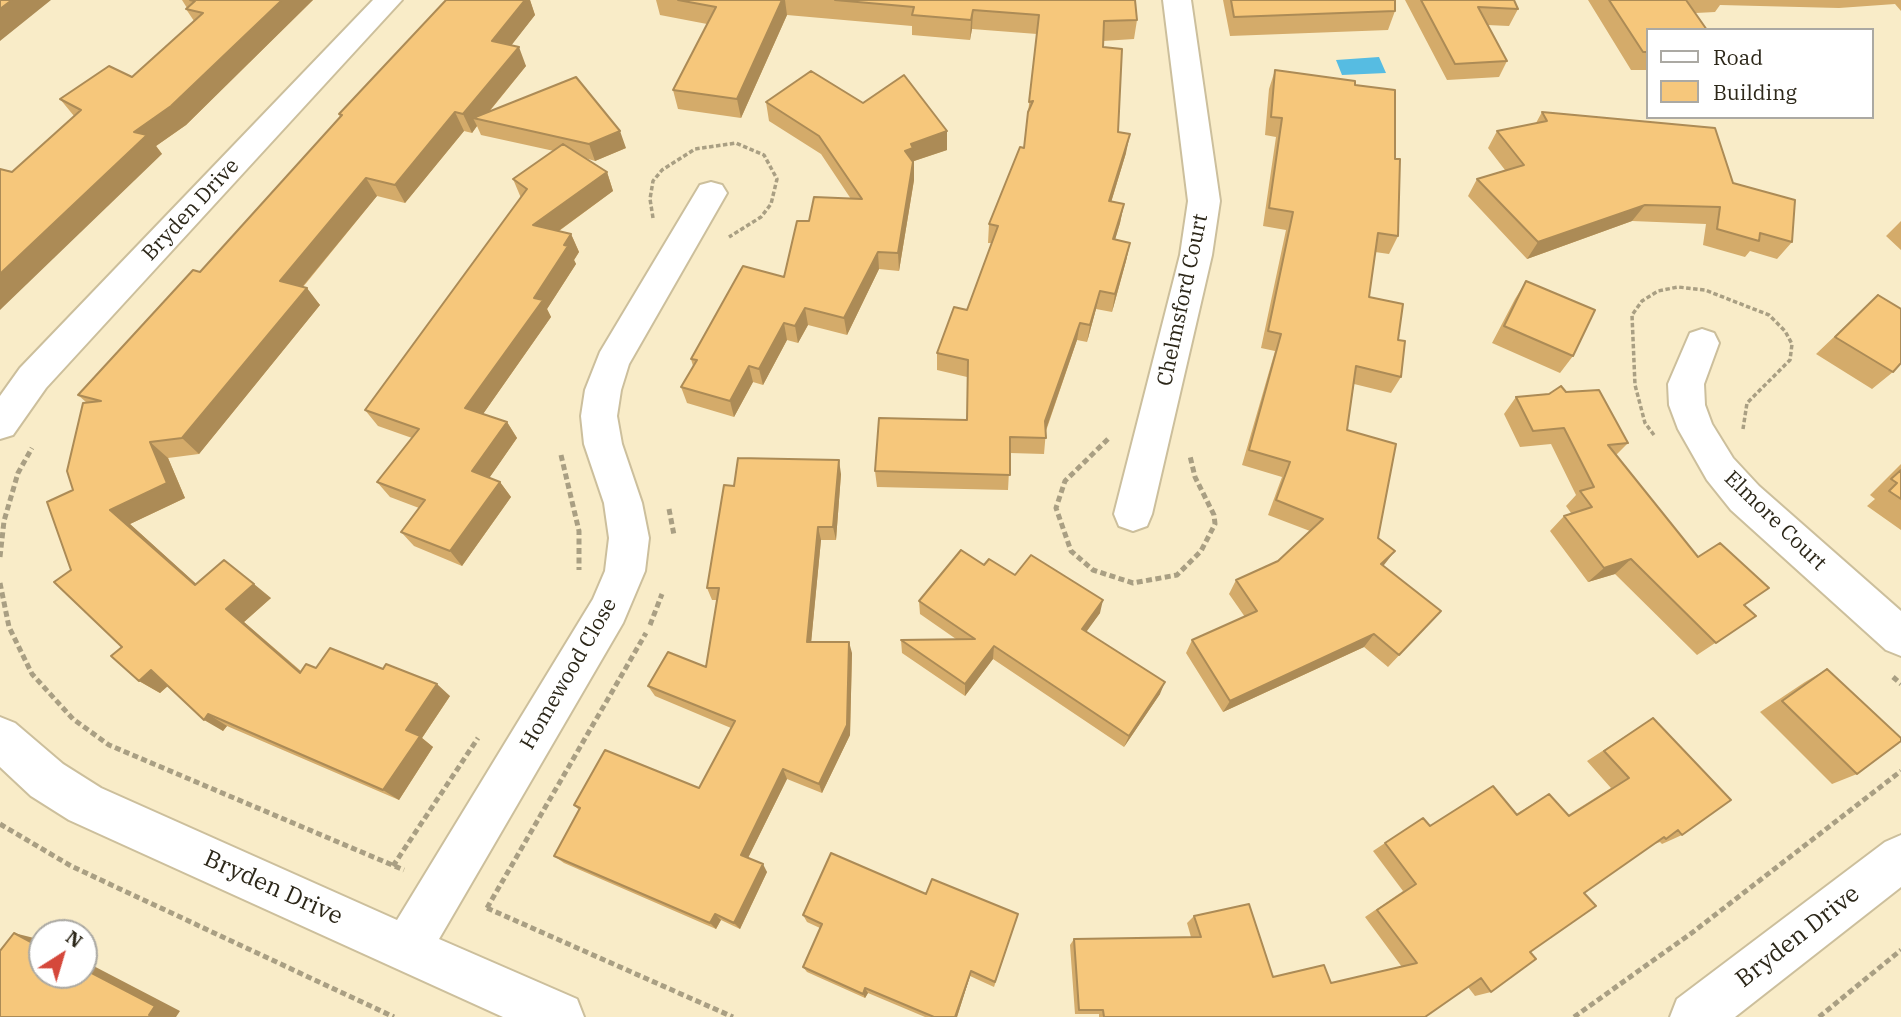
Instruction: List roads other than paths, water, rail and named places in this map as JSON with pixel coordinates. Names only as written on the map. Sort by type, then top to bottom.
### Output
[{"type":"street","name":"Bryden Drive","points":[[0,424],[33,378],[388,0]]},
{"type":"street","name":"Chelmsford Court","points":[[1133,514],[1196,255],[1204,201],[1177,0]]},
{"type":"street","name":"Homewood Close","points":[[407,948],[609,610],[625,571],[629,538],[622,503],[603,444],[599,416],[603,390],[612,362],[711,193]]},
{"type":"street","name":"Elmore Court","points":[[1702,343],[1686,384],[1687,405],[1696,429],[1720,469],[1745,498],[1901,637]]},
{"type":"street","name":"Bryden Drive","points":[[0,737],[47,780],[85,804],[559,1017]]},
{"type":"street","name":"Bryden Drive","points":[[1695,1017],[1901,858]]},
{"type":"water","points":[[1379,57],[1386,73],[1342,75],[1336,60]]}]
